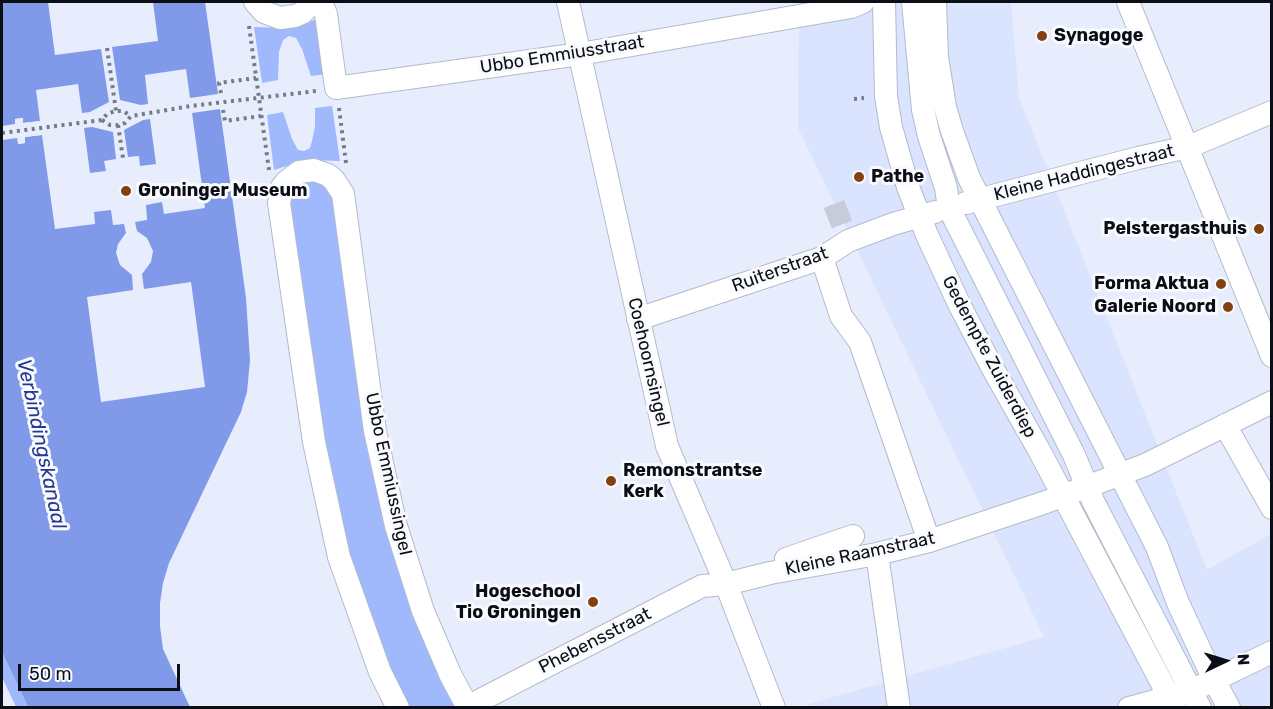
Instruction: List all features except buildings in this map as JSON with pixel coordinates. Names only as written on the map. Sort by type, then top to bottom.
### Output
[{"type":"street","points":[[252,10],[279,18],[295,16],[302,13],[312,2]]},
{"type":"street","points":[[321,2],[326,14],[336,88]]},
{"type":"street","name":"Coehoornsingel","points":[[568,2],[667,446],[726,584],[774,708]]},
{"type":"street","name":"Ubbo Emmiusstraat","points":[[336,88],[580,54],[851,7],[863,2]]},
{"type":"street","name":"Gedempte Zuiderdiep","points":[[884,2],[886,96],[898,157],[920,216],[960,306],[1062,496],[1184,701]]},
{"type":"street","name":"Gedempte Zuiderdiep","points":[[905,2],[903,12],[905,85],[909,112],[935,190],[949,208],[1074,455],[1184,701]]},
{"type":"street","name":"Gedempte Zuiderdiep","points":[[913,2],[923,110],[934,154],[946,188],[949,208]]},
{"type":"street","points":[[935,2],[938,57],[945,107],[960,155],[980,200],[1157,547],[1178,603],[1229,708]]},
{"type":"street","points":[[1128,2],[1272,356]]},
{"type":"street","name":"Kleine Haddingestraat","points":[[980,200],[1188,147],[1272,112]]},
{"type":"street","points":[[343,194],[328,175],[314,170],[306,171],[299,172],[287,181],[282,187],[279,203],[314,442],[339,557],[380,672],[398,708]]},
{"type":"street","name":"Ubbo Emmiussingel","points":[[343,194],[375,431],[396,526],[423,611],[467,707]]},
{"type":"street","points":[[920,216],[980,200]]},
{"type":"street","name":"Ruiterstraat","points":[[638,319],[822,258],[847,237],[920,216]]},
{"type":"street","points":[[822,258],[867,410]]},
{"type":"street","points":[[841,316],[860,342],[929,541]]},
{"type":"street","points":[[1062,496],[1145,465],[1272,402]]},
{"type":"street","points":[[1225,425],[1272,508]]},
{"type":"street","name":"Kleine Raamstraat","points":[[726,584],[770,573],[877,554],[929,541],[1062,496]]},
{"type":"street","points":[[770,573],[787,558],[852,536]]},
{"type":"street","points":[[877,554],[899,708]]},
{"type":"street","name":"Phebensstraat","points":[[467,707],[702,586],[726,584]]},
{"type":"street","points":[[1129,708],[1184,701],[1214,680],[1272,652]]},
{"type":"path","points":[[252,10],[249,27],[261,116],[269,173],[279,203]]},
{"type":"path","points":[[107,48],[116,111]]},
{"type":"path","points":[[221,93],[219,82],[256,78]]},
{"type":"path","points":[[2,133],[102,120],[110,125],[118,125],[125,123],[131,116],[237,99],[259,99],[336,88],[346,163],[343,194]]},
{"type":"path","points":[[223,110],[225,121],[261,116]]},
{"type":"path","points":[[102,120],[107,114],[116,111],[123,111],[131,116]]},
{"type":"path","points":[[118,125],[123,158]]},
{"type":"shaded area","points":[[799,2],[1011,2],[1019,97],[1207,570],[1271,534],[1271,707],[810,707],[809,704],[1044,637],[798,128]]},
{"type":"shaded area","points":[[320,18],[328,74],[311,76],[296,38],[289,36],[283,40],[279,52],[278,80],[262,83],[254,27],[288,28]]},
{"type":"shaded area","points":[[332,106],[340,161],[306,160],[274,170],[267,115],[283,112],[292,139],[298,150],[304,151],[310,148],[312,141],[315,108]]},
{"type":"shaded area","points":[[317,181],[332,188],[364,401],[461,707],[405,707],[354,588],[318,442],[288,197],[290,191],[301,183]]},
{"type":"shaded area","points":[[2,652],[28,707],[16,707],[2,677]]},
{"type":"water","name":"Verbindingskanaal","points":[[2,2],[48,2],[55,55],[101,49],[109,102],[90,112],[82,113],[78,84],[36,90],[40,121],[23,123],[22,118],[15,119],[19,144],[25,143],[25,137],[42,135],[55,229],[95,224],[94,212],[111,210],[113,225],[124,224],[126,233],[118,244],[116,253],[120,265],[132,275],[133,290],[87,297],[101,402],[205,387],[191,282],[144,289],[142,274],[151,262],[153,251],[147,238],[137,231],[135,222],[147,220],[146,205],[162,202],[164,214],[205,208],[192,113],[220,109],[246,298],[250,360],[247,392],[241,412],[169,563],[163,583],[160,626],[163,649],[190,707],[28,707],[2,652]]},
{"type":"water","points":[[153,2],[205,2],[218,94],[190,98],[186,69],[145,75],[148,104],[141,105],[120,100],[112,47],[158,41]]},
{"type":"water","points":[[150,119],[156,164],[140,166],[139,156],[128,157],[124,130],[143,120]]},
{"type":"water","points":[[92,127],[113,132],[116,159],[104,161],[106,171],[90,173],[84,128]]},
{"type":"pier","points":[[23,118],[23,123],[40,121],[41,124],[23,126],[18,122],[21,141],[24,134],[42,132],[42,135],[25,137],[25,143],[18,144],[17,138],[2,140],[2,126],[15,124],[15,119]]},
{"type":"tunnel","points":[[834,204],[845,232]]},
{"type":"place","name":"Synagoge","points":[[1042,36]]},
{"type":"place","name":"Pathe","points":[[859,177]]},
{"type":"place","name":"Groninger Museum","points":[[126,191]]},
{"type":"place","name":"Pelstergasthuis","points":[[1259,229]]},
{"type":"place","name":"Forma Aktua","points":[[1221,284]]},
{"type":"place","name":"Galerie Noord","points":[[1228,307]]},
{"type":"place","name":"Remonstrantse Kerk","points":[[611,481]]},
{"type":"place","name":"Hogeschool Tio Groningen","points":[[593,602]]}]
